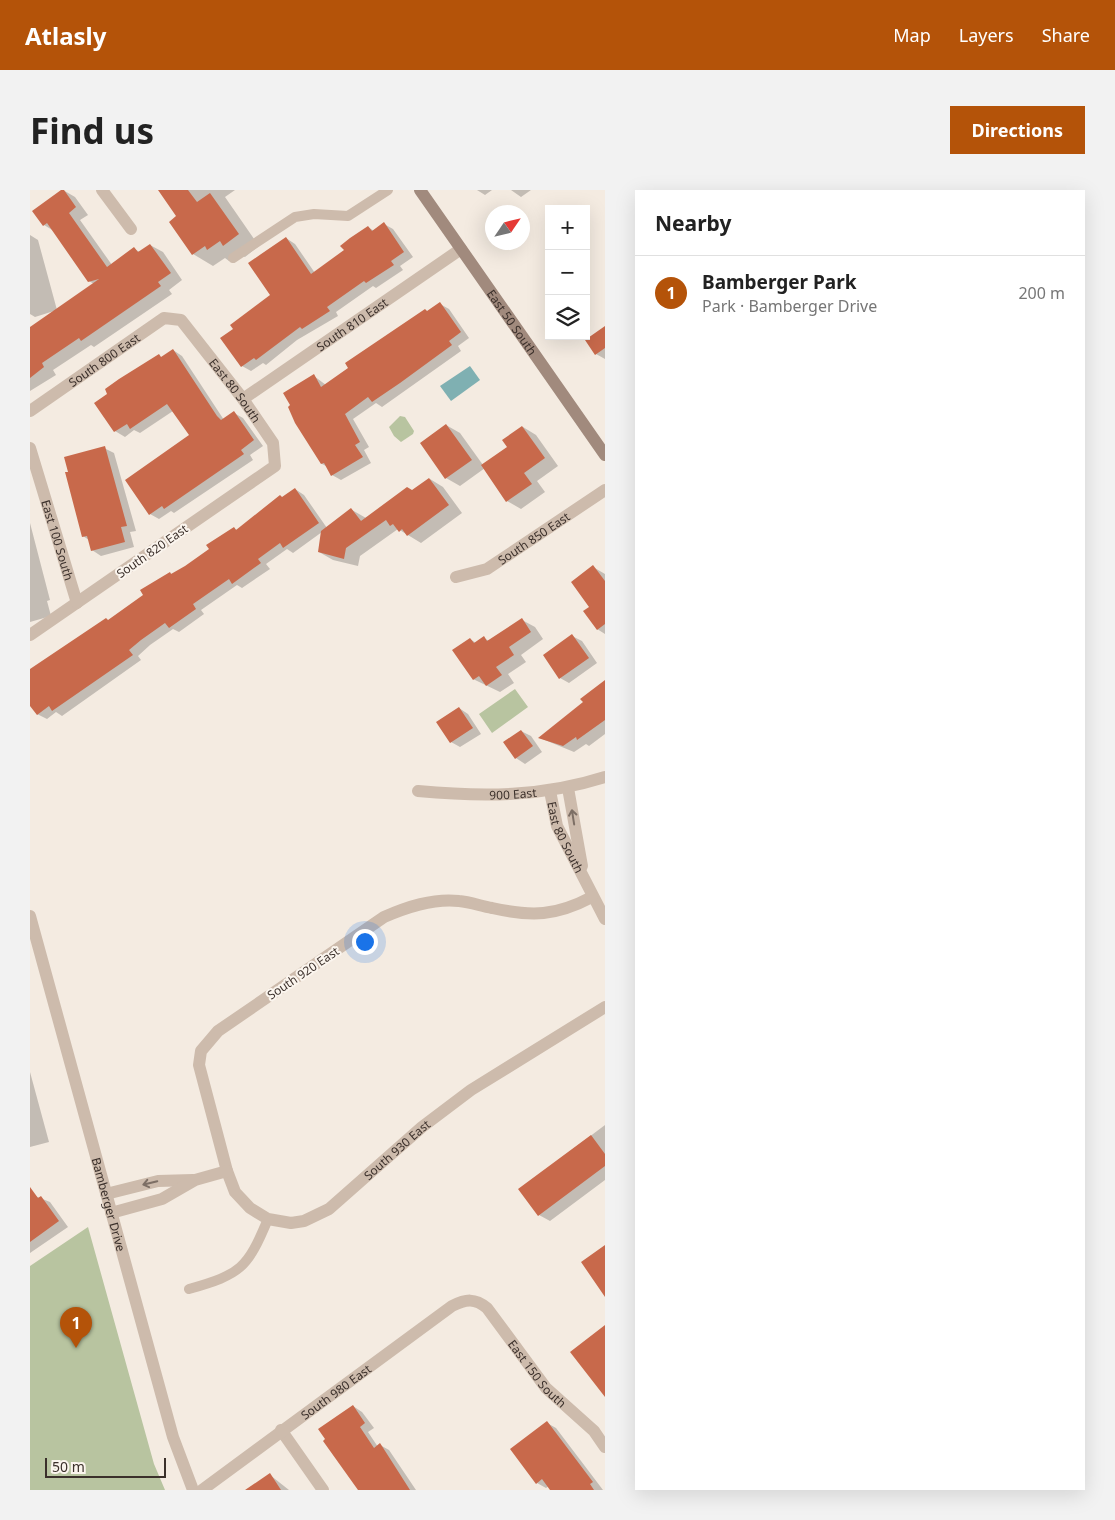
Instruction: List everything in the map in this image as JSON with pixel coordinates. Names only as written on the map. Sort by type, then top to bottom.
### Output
[{"type":"main road","name":"East 50 South","points":[[420,190],[605,455]]},
{"type":"street","points":[[102,190],[131,229]]},
{"type":"street","name":"South 810 East","points":[[244,400],[461,249]]},
{"type":"street","name":"South 800 East","points":[[30,410],[164,318],[181,320]]},
{"type":"street","name":"East 80 South","points":[[181,320],[244,400],[274,443],[275,466]]},
{"type":"street","name":"East 100 South","points":[[30,448],[77,603]]},
{"type":"street","name":"South 820 East","points":[[30,635],[275,466]]},
{"type":"street","name":"South 850 East","points":[[456,576],[487,570],[605,490]]},
{"type":"street","name":"900 East","points":[[418,791],[492,796],[568,788],[605,777]]},
{"type":"street","name":"East 80 South","points":[[568,788],[584,881]]},
{"type":"street","name":"East 80 South","points":[[550,791],[557,826],[592,898],[605,919]]},
{"type":"street","name":"South 920 East","points":[[227,1171],[199,1065],[201,1051],[218,1031],[384,917],[402,909],[439,901],[458,901],[513,913],[552,914],[570,909],[592,898]]},
{"type":"street","name":"Bamberger Drive","points":[[30,916],[173,1437],[181,1464],[193,1490]]},
{"type":"street","name":"South 930 East","points":[[227,1171],[235,1192],[250,1208],[268,1219],[291,1223],[304,1221],[329,1209],[415,1133],[471,1090],[605,1008]]},
{"type":"street","points":[[112,1213],[162,1198],[195,1180],[227,1171]]},
{"type":"street","points":[[106,1194],[158,1181],[195,1180]]},
{"type":"street","name":"South 980 East","points":[[202,1490],[452,1306],[472,1300]]},
{"type":"street","name":"East 150 South","points":[[472,1300],[479,1301],[487,1308],[546,1388],[588,1425],[605,1447]]},
{"type":"street","points":[[281,1430],[323,1490]]},
{"type":"lane","points":[[233,258],[295,217],[314,214],[348,216],[388,190]]},
{"type":"lane","points":[[189,1289],[223,1279],[234,1272],[254,1254],[268,1219]]},
{"type":"green space","points":[[400,416],[405,417],[414,431],[413,434],[401,442],[394,436],[389,427]]},
{"type":"green space","points":[[515,689],[528,707],[492,733],[479,714]]},
{"type":"green space","points":[[88,1227],[154,1464],[165,1490],[30,1490],[30,1266]]},
{"type":"water","points":[[470,366],[480,380],[451,401],[440,386]]},
{"type":"building","points":[[61,190],[64,190],[76,207],[69,213],[107,267],[134,247],[138,252],[150,244],[171,273],[158,282],[161,286],[81,341],[79,338],[42,363],[44,367],[30,378],[30,327],[99,279],[88,282],[47,223],[43,226],[32,211]]},
{"type":"building","points":[[158,190],[188,190],[197,202],[210,193],[239,234],[223,246],[220,241],[207,250],[205,246],[192,255],[169,222],[176,216]]},
{"type":"building","points":[[384,222],[404,252],[391,261],[394,265],[366,283],[364,281],[327,307],[330,311],[302,329],[300,327],[256,360],[254,358],[241,367],[220,338],[233,329],[230,325],[270,295],[248,263],[286,237],[311,274],[344,250],[340,246],[350,238],[368,226],[372,231]]},
{"type":"building","points":[[440,302],[461,332],[449,341],[452,345],[400,383],[372,402],[368,397],[345,414],[360,442],[355,445],[363,457],[331,476],[324,463],[321,464],[295,423],[288,407],[290,405],[283,393],[314,374],[321,387],[348,368],[345,363],[425,309],[427,311]]},
{"type":"building","points":[[605,326],[605,348],[595,355],[585,340],[590,340],[590,336]]},
{"type":"building","points":[[173,349],[217,416],[221,420],[234,411],[254,440],[241,450],[244,454],[164,509],[162,506],[149,515],[125,480],[189,435],[167,404],[130,429],[127,424],[114,432],[94,403],[107,394],[105,389],[119,379],[159,354],[161,357]]},
{"type":"building","points":[[446,424],[472,460],[445,479],[420,443]]},
{"type":"building","points":[[522,426],[545,458],[524,473],[532,484],[506,502],[481,465],[507,447],[502,440]]},
{"type":"building","points":[[105,446],[127,526],[121,527],[125,542],[91,551],[87,536],[82,537],[65,472],[68,472],[64,457]]},
{"type":"building","points":[[429,478],[449,505],[407,536],[402,529],[399,532],[393,524],[390,526],[386,520],[346,548],[344,559],[318,552],[321,531],[351,508],[361,521],[407,487],[412,490]]},
{"type":"building","points":[[295,488],[319,523],[283,548],[280,543],[258,559],[261,563],[232,584],[229,579],[193,604],[196,609],[169,628],[165,623],[141,640],[129,650],[133,655],[52,711],[49,706],[37,715],[30,706],[30,669],[106,618],[108,620],[143,595],[140,590],[170,572],[171,574],[185,566],[209,549],[206,545],[234,527],[236,530],[280,495],[282,497]]},
{"type":"building","points":[[593,565],[605,581],[605,624],[597,630],[583,611],[589,607],[571,582]]},
{"type":"building","points":[[522,618],[531,632],[509,647],[514,655],[496,667],[502,675],[486,686],[479,676],[473,680],[452,650],[470,638],[474,643],[484,636],[487,641]]},
{"type":"building","points":[[572,634],[589,658],[559,679],[543,655]]},
{"type":"building","points":[[605,680],[605,720],[577,740],[576,737],[563,746],[538,738],[583,702],[580,699]]},
{"type":"building","points":[[459,707],[473,728],[450,743],[436,722]]},
{"type":"building","points":[[521,730],[533,746],[515,759],[503,742]]},
{"type":"building","points":[[591,1135],[605,1154],[605,1166],[538,1216],[518,1189]]},
{"type":"building","points":[[30,1187],[38,1198],[41,1196],[59,1221],[30,1242]]},
{"type":"building","points":[[605,1245],[605,1297],[581,1262]]},
{"type":"building","points":[[605,1325],[605,1397],[570,1352]]},
{"type":"building","points":[[353,1405],[365,1423],[360,1427],[374,1448],[380,1443],[410,1490],[358,1490],[323,1441],[325,1439],[318,1429]]},
{"type":"building","points":[[547,1421],[593,1482],[590,1484],[594,1490],[550,1490],[542,1479],[536,1484],[510,1449]]},
{"type":"building","points":[[270,1473],[281,1490],[245,1490]]},
{"type":"place","name":"Bamberger Park","points":[[76,1348]]}]
